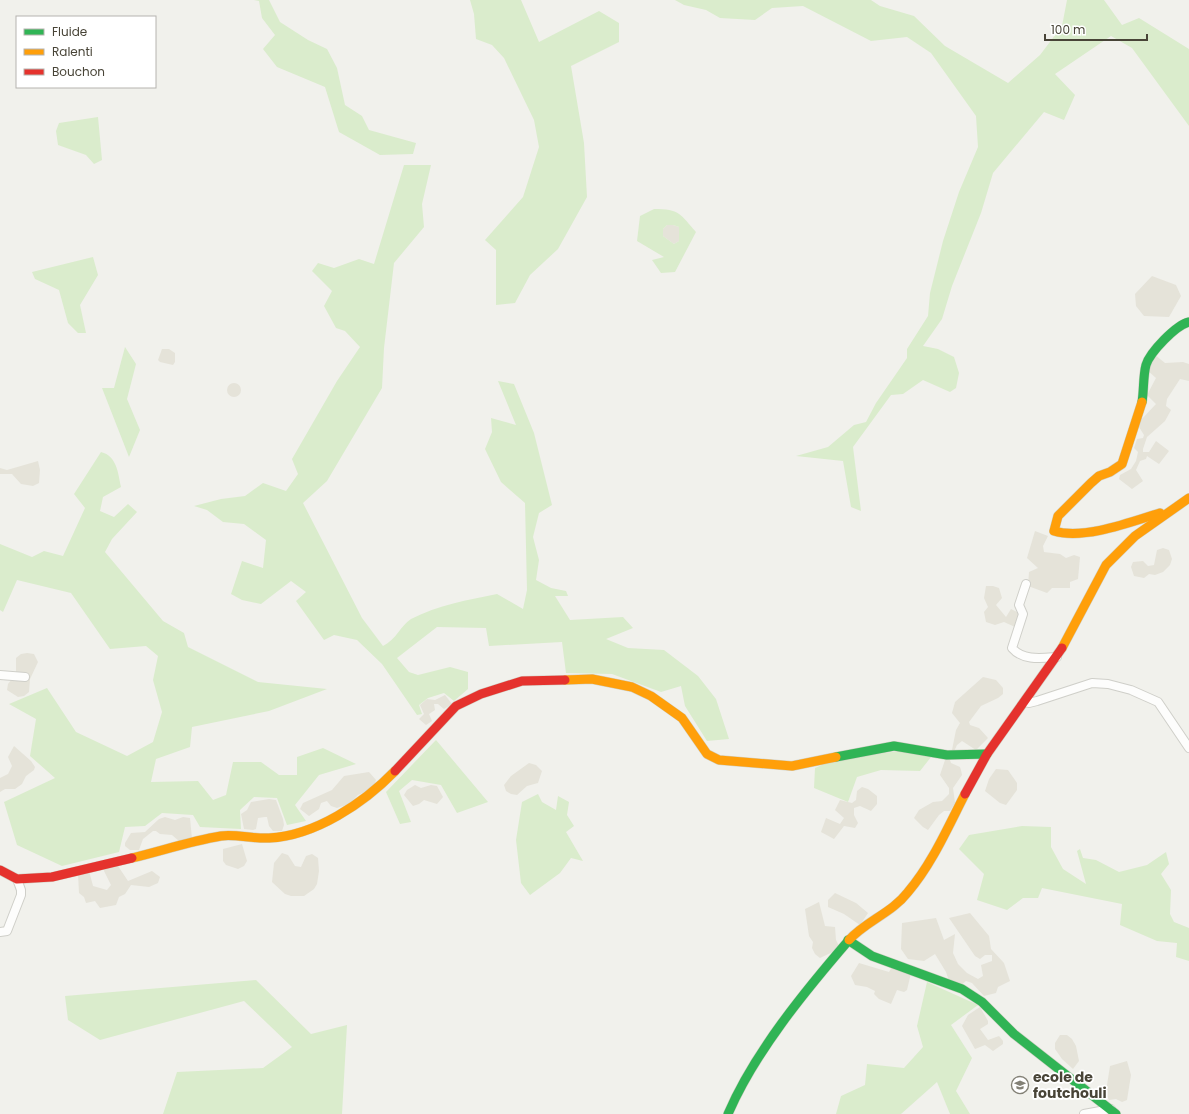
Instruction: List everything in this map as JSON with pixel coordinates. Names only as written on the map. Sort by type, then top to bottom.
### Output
[{"type":"street","points":[[1171,511],[1104,529],[1063,534],[1054,531],[1058,516],[1091,483],[1099,476],[1110,472],[1122,464],[1142,407],[1146,364],[1162,341],[1181,324],[1189,322]]},
{"type":"street","points":[[728,1114],[737,1093],[754,1065],[810,985],[857,931],[894,906],[908,893],[930,860],[988,754],[1056,657],[1106,565],[1135,536],[1189,498]]},
{"type":"street","points":[[1026,584],[1019,605],[1023,614],[1012,648],[1020,655],[1028,657],[1056,657]]},
{"type":"street","points":[[0,675],[25,676]]},
{"type":"street","points":[[0,870],[17,879],[52,877],[222,836],[270,838],[308,830],[344,813],[369,795],[389,777],[456,706],[481,694],[522,681],[592,679],[632,687],[651,696],[674,711],[682,718],[707,754],[719,760],[792,766],[894,746],[946,755],[988,754]]},
{"type":"street","points":[[1025,702],[1029,704],[1092,683],[1108,684],[1130,690],[1158,702],[1189,748]]},
{"type":"street","points":[[0,932],[7,931],[21,896],[17,879]]},
{"type":"street","points":[[848,940],[866,953],[962,989],[976,997],[1014,1034],[1114,1112]]},
{"type":"street","points":[[1084,1114],[1114,1112]]},
{"type":"shaded area","points":[[667,225],[679,227],[679,241],[674,244],[663,236],[663,229]]},
{"type":"shaded area","points":[[1152,276],[1176,285],[1181,296],[1169,317],[1144,316],[1136,306],[1135,294]]},
{"type":"shaded area","points":[[162,349],[169,349],[175,353],[175,362],[173,365],[160,362],[158,360]]},
{"type":"shaded area","points":[[1155,355],[1165,363],[1183,362],[1189,364],[1189,381],[1180,379],[1167,399],[1166,406],[1171,410],[1165,421],[1147,437],[1143,449],[1143,452],[1149,452],[1156,441],[1169,451],[1159,464],[1147,456],[1146,459],[1140,461],[1136,470],[1143,481],[1132,489],[1119,479],[1120,475],[1131,469],[1136,461],[1138,452],[1134,448],[1137,439],[1143,438],[1144,435],[1139,427],[1140,421],[1156,404],[1147,395],[1156,378],[1147,370]]},
{"type":"shaded area","points":[[231,383],[237,383],[241,387],[241,393],[237,397],[231,397],[227,393],[227,387]]},
{"type":"shaded area","points":[[38,461],[40,470],[39,483],[33,486],[21,484],[12,474],[0,474],[0,468],[7,470]]},
{"type":"shaded area","points":[[1035,531],[1048,536],[1043,546],[1044,552],[1060,554],[1066,558],[1074,555],[1080,557],[1078,579],[1070,582],[1070,588],[1052,588],[1047,593],[1028,586],[1029,572],[1038,568],[1027,558]]},
{"type":"shaded area","points":[[1163,548],[1169,550],[1172,559],[1170,565],[1163,572],[1155,575],[1149,574],[1144,578],[1134,576],[1131,567],[1133,562],[1143,561],[1148,566],[1154,565],[1157,550]]},
{"type":"shaded area","points":[[986,586],[999,588],[1002,598],[996,605],[1006,617],[1011,609],[1021,614],[1015,627],[1004,622],[995,625],[986,622],[984,612],[988,607],[984,598]]},
{"type":"shaded area","points":[[21,654],[34,654],[38,662],[30,679],[29,692],[24,696],[18,697],[7,690],[8,684],[16,674],[16,658]]},
{"type":"shaded area","points":[[983,677],[996,680],[1003,688],[1003,694],[981,706],[969,722],[970,725],[979,728],[988,738],[976,750],[962,741],[957,745],[950,760],[951,763],[960,767],[962,775],[953,788],[955,803],[950,811],[944,811],[939,815],[928,830],[914,818],[919,810],[933,802],[942,801],[949,794],[949,788],[940,775],[945,760],[951,755],[956,730],[960,723],[952,713],[955,702]]},
{"type":"shaded area","points":[[445,695],[452,704],[444,709],[438,704],[434,704],[435,710],[429,714],[432,721],[426,725],[419,719],[424,714],[420,705],[427,699],[435,700]]},
{"type":"shaded area","points":[[14,746],[31,761],[35,767],[34,770],[26,776],[22,784],[15,789],[5,789],[0,792],[0,778],[8,774],[12,766],[8,757]]},
{"type":"shaded area","points":[[529,763],[536,765],[542,771],[538,783],[527,786],[517,795],[506,791],[504,785],[511,776]]},
{"type":"shaded area","points":[[996,769],[1008,770],[1017,783],[1017,790],[1006,805],[1000,803],[985,791],[989,779]]},
{"type":"shaded area","points":[[369,772],[376,780],[374,785],[369,790],[358,795],[349,804],[337,808],[331,806],[327,801],[321,803],[319,809],[309,816],[300,809],[303,803],[332,790],[344,776]]},
{"type":"shaded area","points":[[415,785],[421,788],[431,785],[437,786],[443,797],[437,804],[424,800],[413,806],[404,795],[407,790]]},
{"type":"shaded area","points":[[862,787],[868,789],[877,796],[877,804],[871,811],[860,806],[854,808],[854,815],[858,823],[855,828],[844,826],[834,839],[821,832],[826,818],[840,824],[844,818],[835,810],[840,800],[852,803],[856,800],[857,791]]},
{"type":"shaded area","points":[[269,799],[276,800],[283,819],[284,825],[282,831],[273,831],[269,826],[267,817],[258,818],[256,829],[244,829],[241,814],[247,810],[251,802]]},
{"type":"shaded area","points":[[165,817],[175,820],[183,817],[190,818],[192,839],[179,841],[172,835],[160,834],[153,831],[143,839],[139,850],[130,850],[125,846],[125,843],[131,833],[145,832],[159,819]]},
{"type":"shaded area","points":[[242,844],[247,861],[244,866],[238,869],[226,865],[223,861],[223,849]]},
{"type":"shaded area","points":[[282,853],[288,855],[295,866],[301,867],[306,856],[312,854],[318,858],[319,871],[317,884],[314,889],[304,896],[291,896],[285,894],[272,882],[274,863]]},
{"type":"shaded area","points":[[116,863],[128,881],[152,871],[160,877],[158,883],[149,887],[131,885],[125,894],[119,897],[116,905],[100,908],[95,901],[86,903],[84,897],[79,893],[78,874],[89,871],[93,886],[107,890],[111,885],[104,871],[105,868]]},
{"type":"shaded area","points":[[835,893],[856,903],[868,913],[860,925],[844,914],[828,907],[828,900]]},
{"type":"shaded area","points":[[819,902],[825,926],[835,927],[836,940],[839,946],[837,950],[820,958],[815,954],[812,948],[813,942],[809,936],[805,909]]},
{"type":"shaded area","points":[[970,913],[989,936],[991,949],[1004,963],[1010,981],[998,987],[996,993],[984,996],[972,983],[966,981],[961,985],[949,981],[946,972],[935,954],[924,961],[908,959],[901,949],[902,923],[936,918],[944,940],[955,934],[953,953],[958,964],[967,973],[978,979],[983,976],[981,965],[992,961],[992,955],[985,955],[980,959],[975,956],[949,918]]},
{"type":"shaded area","points":[[895,962],[911,973],[907,990],[904,992],[897,990],[891,1004],[879,999],[874,994],[875,991],[867,987],[855,985],[851,976],[859,963],[889,972]]},
{"type":"shaded area","points":[[980,1007],[988,1021],[988,1024],[980,1029],[988,1040],[999,1036],[1003,1041],[1003,1044],[993,1051],[985,1045],[975,1049],[962,1026],[968,1015]]},
{"type":"shaded area","points":[[1060,1035],[1067,1035],[1072,1039],[1076,1046],[1079,1061],[1073,1069],[1062,1059],[1055,1049],[1055,1043]]},
{"type":"shaded area","points":[[1127,1061],[1131,1075],[1127,1100],[1122,1102],[1116,1099],[1109,1100],[1103,1089],[1107,1085],[1110,1066]]},
{"type":"green space","points":[[254,0],[269,0],[280,22],[308,40],[327,49],[337,68],[345,105],[362,116],[369,130],[416,143],[413,154],[380,155],[339,132],[325,87],[277,67],[263,49],[275,35],[262,18],[259,1]]},
{"type":"green space","points":[[470,0],[521,0],[539,42],[599,11],[619,23],[619,42],[571,66],[584,143],[587,197],[558,249],[530,275],[515,303],[496,305],[496,250],[485,240],[523,197],[539,147],[534,120],[504,58],[492,45],[476,39],[474,14]]},
{"type":"green space","points":[[675,0],[871,0],[880,6],[914,16],[945,46],[1008,83],[1040,55],[1062,26],[1067,0],[1104,0],[1122,25],[1139,18],[1189,49],[1189,126],[1132,48],[1111,36],[1055,74],[1075,95],[1064,120],[1044,112],[993,173],[981,213],[952,286],[942,319],[923,346],[938,349],[954,357],[959,373],[956,388],[950,392],[923,380],[903,394],[891,395],[853,447],[861,511],[851,507],[843,461],[796,456],[828,447],[854,425],[866,422],[876,403],[907,358],[907,349],[928,316],[930,293],[943,241],[959,192],[978,147],[976,116],[931,53],[907,37],[871,41],[803,6],[772,8],[755,20],[720,18],[706,10],[684,5]]},
{"type":"green space","points":[[98,117],[102,160],[94,164],[86,155],[58,145],[56,131],[59,123]]},
{"type":"green space","points":[[404,165],[431,165],[422,204],[424,227],[394,263],[384,348],[382,388],[327,481],[303,503],[362,618],[383,646],[388,643],[411,619],[432,610],[453,604],[497,594],[523,609],[527,590],[525,503],[501,482],[485,449],[492,432],[491,418],[516,425],[498,381],[514,384],[534,433],[552,505],[539,513],[533,537],[539,560],[536,580],[551,588],[566,591],[568,596],[555,596],[570,620],[623,617],[633,628],[606,639],[628,648],[664,650],[698,676],[716,699],[729,739],[707,741],[685,706],[681,686],[661,692],[612,674],[566,673],[562,642],[489,646],[486,628],[437,627],[397,658],[409,672],[418,675],[450,667],[468,672],[468,689],[454,701],[444,693],[428,698],[419,705],[422,714],[417,715],[382,664],[357,640],[334,635],[324,640],[296,601],[306,592],[291,581],[261,604],[242,600],[231,594],[242,561],[263,568],[266,540],[244,524],[223,522],[207,510],[194,506],[221,499],[245,496],[263,483],[286,491],[298,474],[292,459],[337,381],[360,347],[345,331],[336,328],[324,306],[332,291],[312,271],[318,263],[334,268],[359,259],[374,264]]},
{"type":"green space","points":[[654,209],[669,210],[683,217],[696,232],[675,272],[661,273],[652,260],[664,257],[637,241],[640,216]],"holes":[[[667,225],[679,227],[679,241],[674,244],[663,236],[663,229]]]},
{"type":"green space","points":[[93,257],[98,275],[80,305],[86,333],[78,333],[68,323],[59,290],[35,279],[32,272]]},
{"type":"green space","points":[[125,347],[136,364],[127,399],[140,430],[129,457],[102,388],[114,388]]},
{"type":"green space","points":[[101,452],[106,454],[114,461],[118,471],[121,487],[103,497],[100,511],[114,517],[128,504],[137,512],[112,539],[105,552],[163,621],[184,633],[188,647],[258,682],[327,689],[269,711],[192,727],[190,747],[156,759],[151,782],[198,781],[213,800],[226,795],[233,762],[261,762],[279,775],[297,775],[297,757],[323,748],[356,764],[319,775],[295,805],[306,821],[287,825],[277,798],[254,797],[240,810],[241,829],[200,827],[193,815],[162,813],[145,826],[125,827],[119,852],[62,866],[17,845],[4,802],[55,778],[30,756],[36,719],[9,704],[47,688],[76,732],[127,756],[153,742],[162,712],[153,680],[158,656],[146,646],[110,649],[71,593],[17,580],[3,612],[0,610],[0,544],[32,557],[44,551],[63,556],[85,508],[74,494]]},
{"type":"green space","points":[[436,740],[488,802],[457,813],[441,785],[412,780],[399,791],[411,822],[400,824],[386,792]]},
{"type":"green space","points":[[900,751],[931,757],[920,771],[881,770],[857,777],[848,802],[814,788],[815,768],[836,759]]},
{"type":"green space","points":[[538,794],[542,802],[556,810],[558,796],[569,802],[567,815],[574,826],[566,832],[583,861],[571,858],[560,873],[530,895],[521,883],[516,840],[522,802]]},
{"type":"green space","points":[[1022,826],[1051,827],[1051,847],[1063,869],[1086,884],[1077,851],[1080,849],[1083,858],[1096,860],[1119,872],[1147,865],[1166,852],[1169,864],[1161,874],[1171,890],[1170,914],[1174,922],[1189,928],[1189,961],[1176,957],[1177,943],[1157,941],[1120,925],[1122,904],[1042,888],[1038,898],[1023,898],[1007,910],[977,900],[984,874],[959,849],[969,835]]},
{"type":"green space","points":[[256,980],[311,1034],[347,1025],[342,1114],[163,1114],[177,1072],[263,1068],[292,1047],[244,1001],[100,1040],[68,1020],[65,996]]},
{"type":"green space","points":[[927,982],[978,1005],[951,1025],[972,1058],[956,1091],[970,1114],[950,1114],[937,1082],[901,1114],[836,1114],[841,1096],[865,1085],[867,1064],[904,1068],[923,1047],[917,1026]]},
{"type":"traffic: fast","points":[[1142,402],[1145,369],[1148,360],[1158,346],[1171,333],[1189,322]]},
{"type":"traffic: fast","points":[[836,757],[894,746],[947,755],[987,754]]},
{"type":"traffic: fast","points":[[848,940],[872,956],[962,989],[982,1002],[1014,1034],[1116,1114]]},
{"type":"traffic: fast","points":[[728,1114],[739,1091],[766,1046],[798,1001],[849,940]]},
{"type":"traffic: slow","points":[[1142,402],[1122,464],[1110,472],[1099,476],[1091,483],[1058,516],[1054,531],[1066,533],[1093,532],[1160,513]]},
{"type":"traffic: slow","points":[[1062,648],[1106,565],[1135,536],[1189,498]]},
{"type":"traffic: slow","points":[[565,680],[592,679],[632,687],[651,696],[682,718],[707,754],[719,760],[792,766],[836,757]]},
{"type":"traffic: slow","points":[[132,858],[187,843],[221,836],[269,838],[286,836],[304,831],[338,816],[354,806],[369,795],[395,771]]},
{"type":"traffic: slow","points":[[849,940],[863,927],[894,906],[917,881],[925,870],[946,832],[965,794]]},
{"type":"traffic: jam","points":[[965,794],[987,754],[1062,648]]},
{"type":"traffic: jam","points":[[395,771],[456,706],[481,694],[522,681],[565,680]]},
{"type":"traffic: jam","points":[[0,870],[17,879],[52,877],[132,858]]},
{"type":"place","name":"ecole de foutchouli","points":[[1020,1085]]}]
